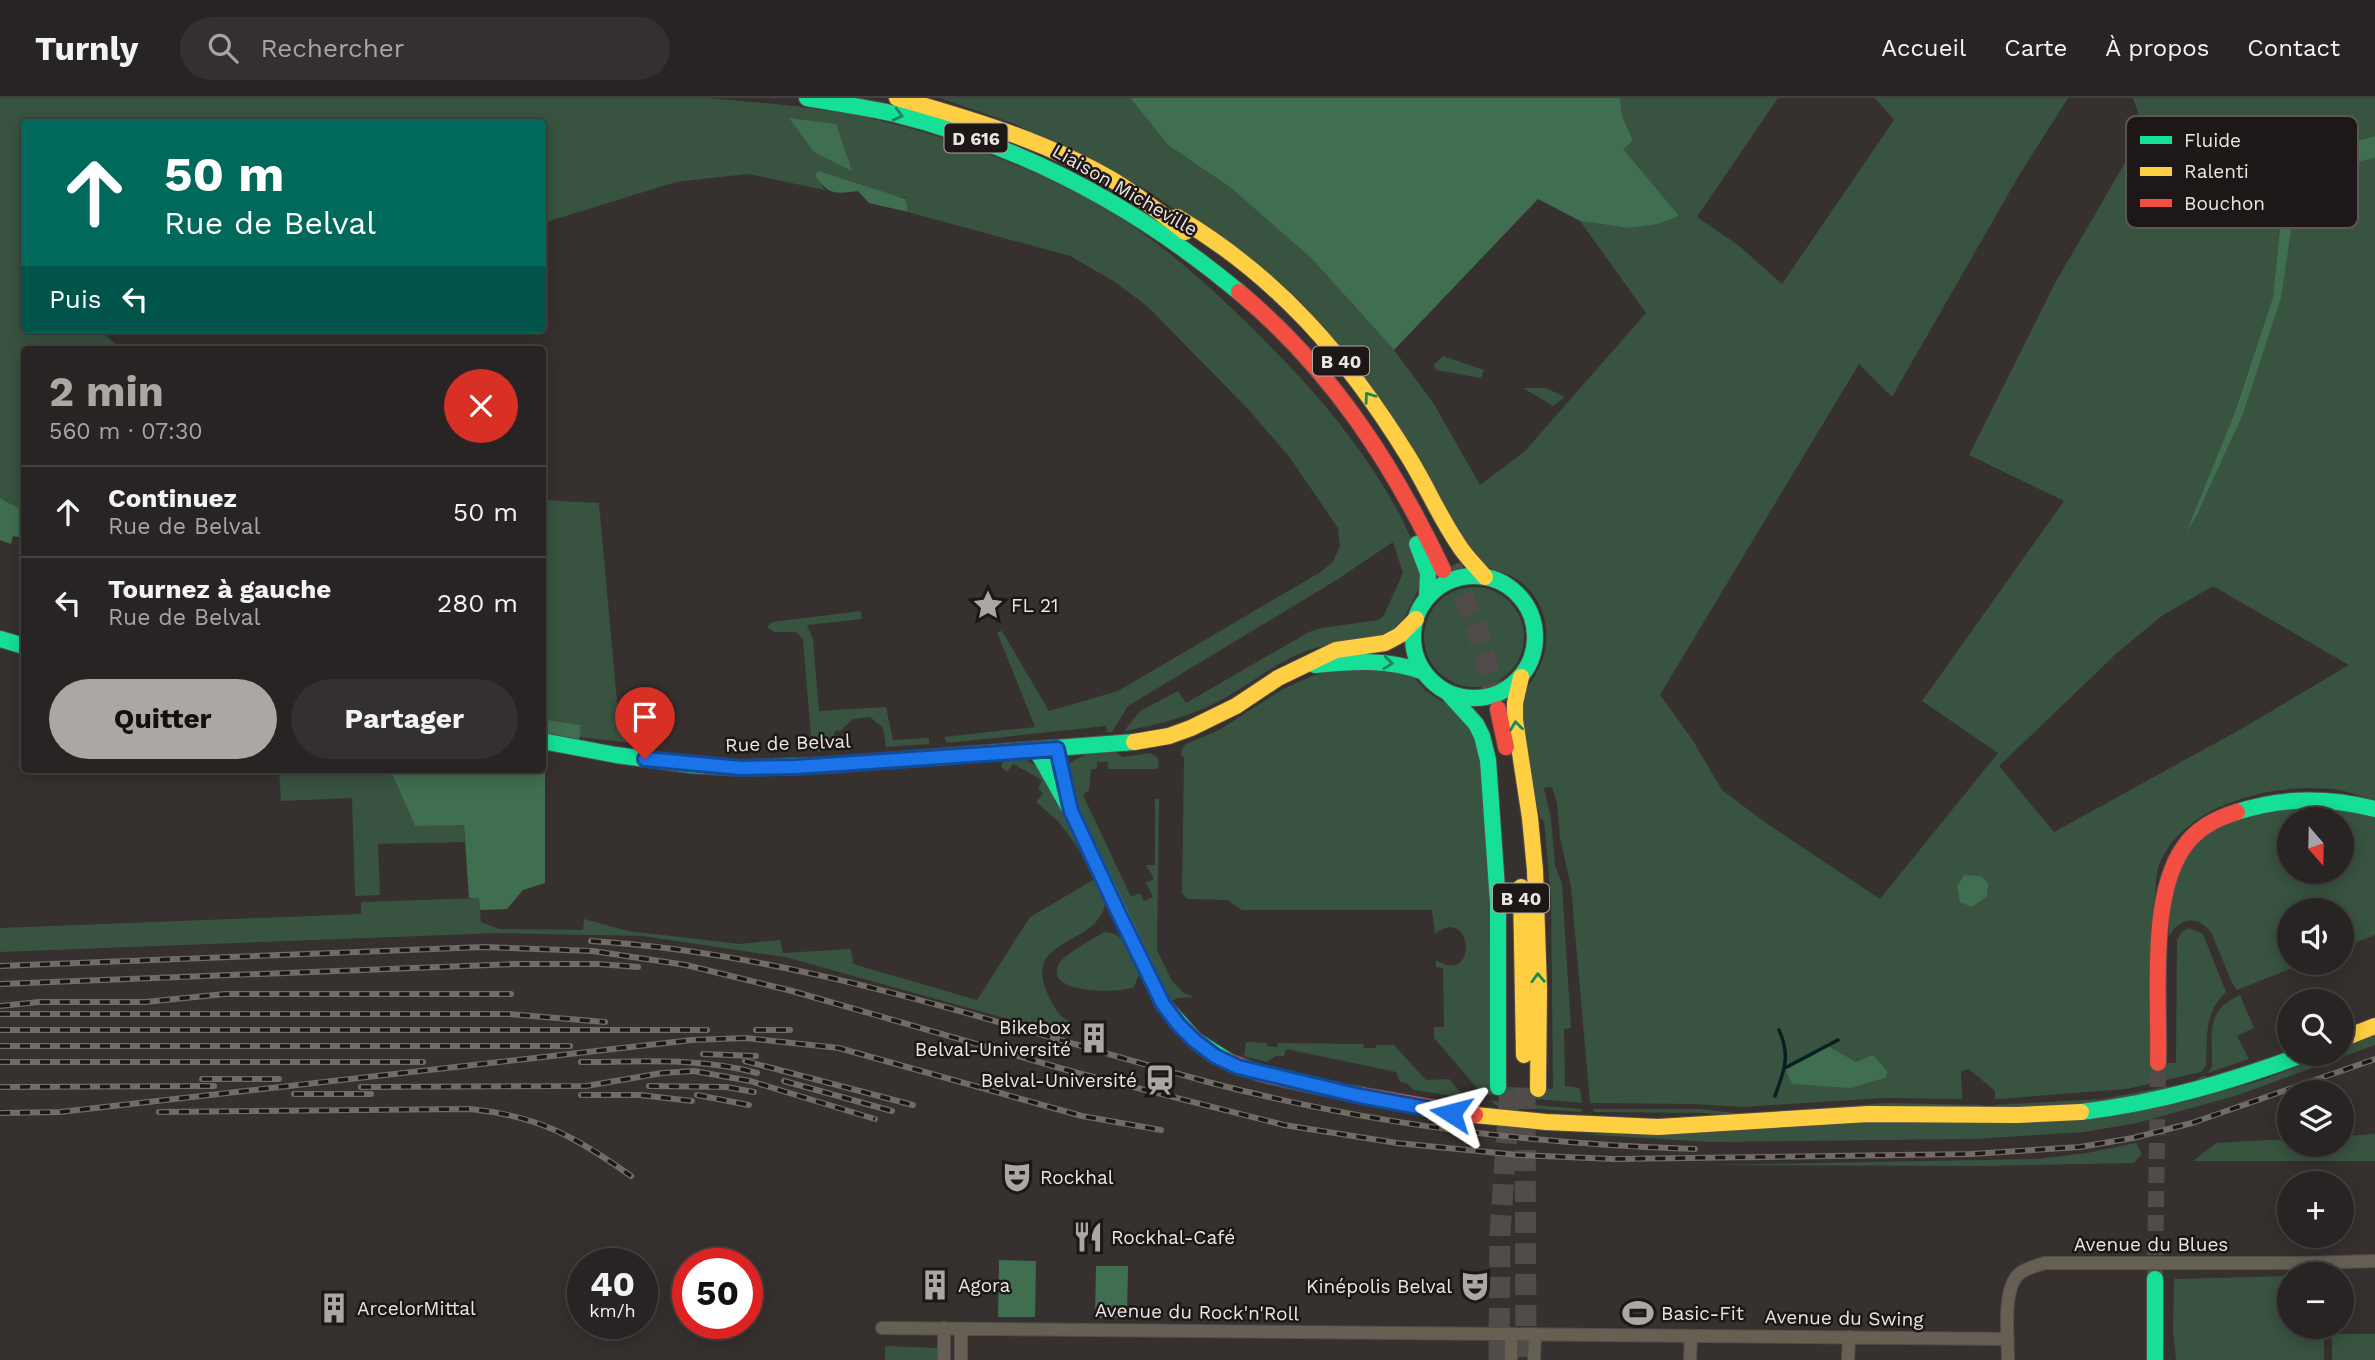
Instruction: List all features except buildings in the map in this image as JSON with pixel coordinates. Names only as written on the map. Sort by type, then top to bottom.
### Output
[{"type":"main road","name":"Liaison Micheville","points":[[807,98],[890,113],[988,142],[1063,176],[1171,237],[1216,270],[1283,332],[1348,406],[1390,467],[1447,568],[1430,521],[1397,463],[1361,409],[1318,354],[1258,291],[1222,260],[1141,198],[1067,158],[961,115],[897,98]]},
{"type":"main road","name":"B 40","points":[[1141,198],[1188,223],[1233,254],[1310,324],[1374,404],[1424,483],[1455,541],[1485,577]]},
{"type":"main road","name":"B 40","points":[[1132,215],[1206,278],[1281,350],[1337,414],[1378,473],[1408,525],[1428,573],[1427,598]]},
{"type":"main road","points":[[1485,577],[1500,582],[1524,602],[1532,617],[1534,648],[1530,663],[1521,677],[1509,687],[1487,696],[1464,698],[1448,693],[1424,672],[1414,647],[1416,619],[1427,598],[1439,587],[1453,580],[1485,577]]},
{"type":"main road","name":"Rue de Belval","points":[[546,742],[615,755],[741,768],[796,767],[1119,745],[1168,736],[1191,728],[1236,706],[1278,678],[1336,650],[1385,643],[1400,635],[1416,619]]},
{"type":"main road","points":[[0,639],[21,645]]},
{"type":"main road","points":[[1302,666],[1359,660],[1402,664],[1424,672]]},
{"type":"main road","name":"B 40","points":[[1518,1088],[1539,989],[1535,870],[1514,703],[1521,677]]},
{"type":"main road","name":"B 40","points":[[1448,693],[1465,709],[1480,730],[1487,756],[1518,1088]]},
{"type":"main road","name":"B 40","points":[[1494,710],[1509,764],[1521,875],[1518,1088]]},
{"type":"main road","points":[[1062,773],[1070,756],[1088,747]]},
{"type":"main road","points":[[1057,749],[1071,811]]},
{"type":"main road","points":[[1037,751],[1071,811],[1163,1004],[1195,1041],[1215,1056],[1238,1067],[1360,1096],[1451,1113],[1587,1125],[1730,1124],[1864,1114],[2034,1114],[2105,1109],[2165,1098],[2277,1065]]},
{"type":"main road","points":[[2158,1063],[2160,918],[2166,883],[2175,860],[2192,837],[2211,820],[2267,802],[2331,799],[2375,809]]},
{"type":"main road","points":[[2354,1034],[2375,1026]]},
{"type":"main road","points":[[2155,1279],[2155,1360]]},
{"type":"street","name":"Avenue du Blues","points":[[2008,1360],[2008,1297],[2011,1284],[2019,1274],[2045,1263],[2375,1261]]},
{"type":"street","name":"Avenue du Rock'n'Roll","points":[[882,1328],[1511,1334]]},
{"type":"street","points":[[944,1328],[944,1360]]},
{"type":"street","points":[[961,1329],[961,1360]]},
{"type":"street","name":"Avenue du Swing","points":[[1511,1334],[2008,1339]]},
{"type":"street","points":[[1511,1334],[1511,1360]]},
{"type":"street","points":[[1534,1360],[1535,1334]]},
{"type":"street","points":[[1690,1360],[1691,1336]]},
{"type":"street","points":[[1849,1337],[1849,1360]]},
{"type":"green space","points":[[0,98],[707,98],[842,113],[921,131],[1031,172],[1102,207],[1135,228],[1164,249],[1232,308],[1312,390],[1347,433],[1395,505],[1407,529],[1416,552],[1422,583],[1403,620],[1388,636],[1309,650],[1276,666],[1225,698],[1176,719],[1124,731],[1140,711],[1178,691],[1186,703],[1309,632],[1379,620],[1384,615],[1403,573],[1393,542],[1335,581],[1128,706],[1112,732],[1107,732],[1106,726],[947,743],[944,737],[1035,727],[997,632],[1002,631],[1049,711],[1118,691],[1319,573],[1333,562],[1340,546],[1338,528],[1290,458],[1249,410],[1147,306],[1115,282],[1070,256],[908,212],[906,198],[815,177],[825,190],[748,174],[676,182],[546,222],[546,119],[21,119],[21,333],[104,333],[117,346],[21,346],[21,509],[0,498]]},
{"type":"green space","points":[[940,98],[1130,98],[1168,145],[1231,188],[1311,258],[1394,350],[1434,404],[1480,485],[1524,452],[1646,313],[1580,221],[1628,228],[1623,149],[1633,141],[1622,115],[1620,98],[1778,98],[1697,217],[1738,245],[1782,284],[1894,120],[1875,98],[2068,98],[2018,177],[1892,397],[1859,364],[1660,695],[1692,739],[1722,790],[1766,823],[1880,899],[1998,753],[1922,701],[2064,501],[1969,455],[2055,283],[2126,161],[2126,228],[2280,228],[2273,297],[2235,412],[2189,529],[2242,417],[2280,298],[2291,228],[2358,228],[2358,162],[2375,158],[2375,801],[2344,791],[2315,788],[2262,793],[2211,811],[2189,825],[2171,843],[2159,865],[2156,878],[2153,1063],[2176,1063],[2177,940],[2182,932],[2189,928],[2203,934],[2226,992],[2210,1017],[2206,1066],[2201,1072],[2127,1089],[1995,1099],[1995,1091],[1969,1069],[1961,1071],[1962,1099],[1883,1098],[1743,1107],[1590,1103],[1571,887],[1552,787],[1544,788],[1551,819],[1555,865],[1562,884],[1571,1028],[1564,1029],[1565,1086],[1580,1088],[1582,1103],[1482,1094],[1434,1038],[1434,1027],[1444,1027],[1443,968],[1436,967],[1436,960],[1450,965],[1459,963],[1466,946],[1464,936],[1458,929],[1448,928],[1435,934],[1432,910],[1242,910],[1227,900],[1187,899],[1182,893],[1184,757],[1181,756],[1186,744],[1219,730],[1283,689],[1312,676],[1345,668],[1402,671],[1413,676],[1425,690],[1453,707],[1474,730],[1488,800],[1490,1086],[1553,1089],[1551,899],[1544,821],[1540,818],[1519,718],[1522,697],[1538,670],[1546,646],[1545,621],[1541,609],[1536,598],[1518,580],[1486,566],[1471,555],[1397,432],[1237,252],[1145,189],[1015,124]],"holes":[[[2213,586],[2349,665],[2241,729],[2054,832],[1999,766],[2117,653],[2163,615]]]},
{"type":"green space","points":[[1130,98],[1620,98],[1622,115],[1633,141],[1623,149],[1679,216],[1658,224],[1628,228],[1580,221],[1538,199],[1394,350],[1311,258],[1231,188],[1168,145]]},
{"type":"green space","points":[[2133,98],[2375,98],[2375,136],[2358,141],[2358,116],[2139,116]]},
{"type":"green space","points":[[789,118],[836,124],[852,171],[814,152]]},
{"type":"green space","points":[[2375,136],[2375,158],[2358,162],[2358,141]]},
{"type":"green space","points":[[818,171],[906,199],[908,212],[869,203],[858,191],[838,193],[829,190],[815,177]]},
{"type":"green space","points":[[2280,228],[2291,228],[2281,298],[2242,417],[2186,533],[2235,412],[2273,297]]},
{"type":"green space","points":[[1443,356],[1484,370],[1481,378],[1436,370],[1434,365]]},
{"type":"green space","points":[[1523,388],[1546,388],[1565,397],[1553,406]]},
{"type":"green space","points":[[0,498],[21,509],[21,537],[13,536],[11,544],[0,540]]},
{"type":"green space","points":[[546,500],[599,503],[620,734],[632,736],[632,743],[579,737],[581,725],[546,719]]},
{"type":"green space","points":[[1474,587],[1502,595],[1516,609],[1524,637],[1516,665],[1502,679],[1474,687],[1446,679],[1432,665],[1424,637],[1432,609],[1446,595]]},
{"type":"green space","points":[[861,611],[862,619],[807,625],[813,639],[819,711],[886,707],[893,740],[929,738],[929,744],[886,747],[883,728],[870,717],[853,719],[840,731],[836,730],[826,749],[817,752],[817,743],[811,737],[803,639],[796,632],[774,632],[767,627],[772,622]]},
{"type":"green space","points":[[546,720],[581,725],[579,742],[546,736]]},
{"type":"green space","points":[[1114,751],[1123,757],[1150,753],[1158,758],[1159,767],[1108,769],[1108,762],[1097,762],[1097,769],[1091,769],[1089,790],[1083,795],[1131,897],[1140,893],[1144,901],[1153,897],[1146,883],[1154,879],[1146,865],[1155,865],[1155,799],[1159,799],[1157,950],[1172,981],[1184,993],[1193,997],[1169,1002],[1074,803],[1067,772],[1071,762],[1089,753]]},
{"type":"green space","points":[[1022,758],[1041,772],[1050,783],[1081,846],[1078,848],[1058,821],[1036,802],[1043,793],[1038,789],[1042,780],[1013,764],[1007,772],[1001,767],[1004,759]]},
{"type":"green space","points":[[279,773],[376,773],[393,776],[415,826],[464,824],[465,842],[378,844],[380,895],[355,896],[352,798],[281,801]]},
{"type":"green space","points":[[376,773],[545,773],[545,883],[523,890],[507,909],[480,910],[479,898],[469,898],[464,825],[415,826],[393,776]]},
{"type":"green space","points":[[2277,808],[2277,884],[2354,884],[2354,813],[2375,818],[2375,935],[2354,943],[2354,898],[2277,898],[2277,974],[2237,990],[2211,932],[2200,923],[2188,921],[2178,925],[2169,937],[2170,913],[2178,876],[2196,844],[2217,828],[2263,810]]},
{"type":"green space","points":[[1964,875],[1981,876],[1988,883],[1987,896],[1972,907],[1960,902],[1957,886]]},
{"type":"green space","points":[[1095,879],[1104,897],[1104,909],[1096,922],[1050,954],[1044,964],[1043,978],[1049,997],[1062,1016],[1074,1023],[1069,1026],[1073,1037],[785,957],[643,936],[500,933],[0,952],[0,928],[361,914],[361,902],[479,898],[481,922],[499,929],[583,930],[584,919],[628,931],[740,944],[780,940],[783,953],[851,949],[853,964],[977,1000],[1030,917]]},
{"type":"green space","points":[[1104,932],[1118,936],[1128,946],[1139,974],[1134,987],[1099,991],[1071,986],[1061,981],[1057,974],[1062,960]]},
{"type":"green space","points":[[2240,995],[2254,1028],[2237,1036],[2249,1059],[2208,1073],[2212,1067],[2212,1033],[2216,1016],[2221,1008]]},
{"type":"green space","points":[[2375,1035],[2375,1045],[2354,1053],[2354,1044]]},
{"type":"green space","points":[[1246,1042],[1267,1043],[1267,1046],[1277,1047],[1278,1043],[1363,1044],[1364,1048],[1394,1045],[1426,1080],[1449,1079],[1465,1098],[1414,1090],[1406,1083],[1400,1082],[1396,1072],[1286,1049],[1284,1056],[1276,1056],[1266,1062],[1244,1056]]},
{"type":"green space","points":[[1828,1046],[1856,1062],[1873,1055],[1888,1072],[1885,1078],[1850,1088],[1792,1084],[1785,1068]]},
{"type":"green space","points":[[2252,1065],[2253,1068],[2206,1082],[2104,1103],[1995,1109],[1995,1105],[2102,1099],[2192,1082],[2203,1076],[2209,1077]]},
{"type":"green space","points":[[2299,1066],[2317,1066],[2238,1095],[2137,1123],[2084,1132],[1972,1139],[1709,1142],[1583,1134],[1696,1133],[1856,1122],[2022,1123],[2114,1116],[2188,1101],[2259,1081]]},
{"type":"green space","points":[[1491,1101],[1582,1109],[1581,1112],[1497,1106]]},
{"type":"green space","points":[[1888,1103],[1982,1105],[1981,1109],[1750,1117],[1703,1113],[1594,1112],[1593,1109],[1701,1109],[1742,1114]]},
{"type":"green space","points":[[2375,1134],[2375,1161],[2193,1161],[2216,1143],[2277,1140],[2277,1157],[2354,1157],[2354,1135]]},
{"type":"green space","points":[[2136,1143],[2142,1154],[2134,1163],[1977,1166],[1708,1165],[2038,1159]]},
{"type":"green space","points":[[999,1260],[1036,1261],[1035,1317],[998,1317]]},
{"type":"green space","points":[[1096,1266],[1128,1266],[1127,1318],[1095,1318]]},
{"type":"green space","points":[[2277,1276],[2277,1339],[2324,1339],[2324,1360],[2176,1360],[2173,1332],[2174,1279]]},
{"type":"green space","points":[[2354,1334],[2375,1334],[2375,1360],[2332,1360],[2332,1339],[2354,1339]]},
{"type":"green space","points":[[885,1346],[937,1348],[937,1360],[885,1360]]},
{"type":"waterway","points":[[1775,1096],[1785,1056],[1779,1030]]},
{"type":"waterway","points":[[1785,1068],[1838,1040]]},
{"type":"tunnel","points":[[1451,566],[1479,635],[1498,709]]},
{"type":"tunnel","points":[[2155,1279],[2158,1063]]},
{"type":"tunnel","points":[[1499,1360],[1500,1234],[1510,1087]]},
{"type":"tunnel","points":[[1525,1088],[1526,1360]]},
{"type":"railway","points":[[591,941],[749,961],[826,977],[1208,1082],[1328,1109],[1511,1137],[1695,1149]]},
{"type":"railway","points":[[0,966],[484,947],[593,951],[686,965],[792,991],[1074,1072],[1284,1125],[1397,1143],[1518,1155],[1614,1159],[1971,1154],[2080,1147],[2133,1138],[2192,1123],[2375,1059]]},
{"type":"railway","points":[[0,984],[515,964],[638,967]]},
{"type":"railway","points":[[0,1006],[39,1002],[145,1002],[225,994],[511,994]]},
{"type":"railway","points":[[0,1014],[508,1014],[605,1022]]},
{"type":"railway","points":[[0,1030],[707,1030]]},
{"type":"railway","points":[[756,1030],[790,1030]]},
{"type":"railway","points":[[0,1113],[60,1112],[692,1040],[746,1038],[839,1048],[1082,1116],[1161,1130]]},
{"type":"railway","points":[[0,1046],[570,1046]]},
{"type":"railway","points":[[703,1054],[756,1056]]},
{"type":"railway","points":[[745,1061],[913,1105]]},
{"type":"railway","points":[[0,1062],[423,1062]]},
{"type":"railway","points":[[581,1062],[692,1062],[757,1073]]},
{"type":"railway","points":[[361,1087],[586,1086],[662,1073],[694,1071],[750,1081],[875,1119]]},
{"type":"railway","points":[[202,1079],[279,1079]]},
{"type":"railway","points":[[784,1081],[892,1111]]},
{"type":"railway","points":[[0,1087],[214,1086]]},
{"type":"railway","points":[[649,1086],[726,1087],[754,1092]]},
{"type":"railway","points":[[294,1094],[371,1094]]},
{"type":"railway","points":[[581,1095],[640,1095],[692,1101]]},
{"type":"railway","points":[[697,1095],[749,1105]]},
{"type":"railway","points":[[159,1112],[470,1109],[494,1112],[556,1130],[631,1176]]},
{"type":"traffic: fast","points":[[807,98],[891,113],[939,126],[1031,161],[1118,206],[1200,261],[1239,292]]},
{"type":"traffic: fast","points":[[1417,544],[1428,573],[1427,598]]},
{"type":"traffic: fast","points":[[1474,576],[1497,581],[1517,594],[1530,614],[1535,637],[1530,660],[1517,680],[1497,693],[1474,698],[1451,693],[1431,680],[1418,660],[1413,637],[1418,614],[1431,594],[1451,581],[1474,576]]},
{"type":"traffic: fast","points":[[0,639],[21,645]]},
{"type":"traffic: fast","points":[[1315,665],[1370,662],[1424,672]]},
{"type":"traffic: fast","points":[[1448,693],[1476,724],[1488,760],[1498,903],[1498,1087]]},
{"type":"traffic: fast","points":[[546,742],[616,755],[741,768],[829,765],[1134,742]]},
{"type":"traffic: fast","points":[[1057,749],[1067,795]]},
{"type":"traffic: fast","points":[[1037,751],[1071,811],[1163,1004],[1195,1040],[1230,1062]]},
{"type":"traffic: fast","points":[[2237,812],[2306,800],[2340,802],[2375,809]]},
{"type":"traffic: fast","points":[[2081,1112],[2139,1103],[2195,1090],[2277,1064]]},
{"type":"traffic: fast","points":[[2155,1279],[2155,1360]]},
{"type":"traffic: slow","points":[[897,98],[981,123],[1064,155],[1116,182],[1185,232]]},
{"type":"traffic: slow","points":[[1177,217],[1247,266],[1308,322],[1335,353],[1385,420],[1415,467],[1445,523],[1485,577]]},
{"type":"traffic: slow","points":[[1134,742],[1169,736],[1191,728],[1236,706],[1278,678],[1336,650],[1385,643],[1400,635],[1416,619]]},
{"type":"traffic: slow","points":[[1521,677],[1515,703],[1515,720],[1535,870],[1539,989],[1538,1089]]},
{"type":"traffic: slow","points":[[1521,887],[1524,1055]]},
{"type":"traffic: slow","points":[[2354,1034],[2375,1026]]},
{"type":"traffic: slow","points":[[1475,1115],[1546,1122],[1658,1127],[1868,1114],[2017,1115],[2081,1112]]},
{"type":"traffic: jam","points":[[1239,292],[1303,353],[1356,419],[1403,492],[1443,570]]},
{"type":"traffic: jam","points":[[1498,709],[1506,747]]},
{"type":"traffic: jam","points":[[2158,1063],[2158,951],[2165,893],[2173,868],[2184,847],[2201,830],[2237,812]]},
{"type":"traffic: jam","points":[[1230,1062],[1262,1074],[1343,1092],[1475,1115]]},
{"type":"place","name":"FL 21","points":[[988,605]]},
{"type":"place","name":"Bikebox Belval-Université","points":[[1094,1038]]},
{"type":"place","name":"Belval-Université","points":[[1160,1080]]},
{"type":"place","name":"Rockhal","points":[[1017,1177]]},
{"type":"place","name":"Rockhal-Café","points":[[1088,1237]]},
{"type":"place","name":"Agora","points":[[935,1285]]},
{"type":"place","name":"Kinépolis Belval","points":[[1475,1286]]},
{"type":"place","name":"ArcelorMittal","points":[[334,1308]]},
{"type":"place","name":"Basic-Fit","points":[[1638,1313]]},
{"type":"route","points":[[645,759],[741,768],[796,767],[1057,749],[1071,811],[1119,914],[1163,1004],[1195,1041],[1215,1056],[1238,1067],[1360,1096],[1451,1113]]}]
